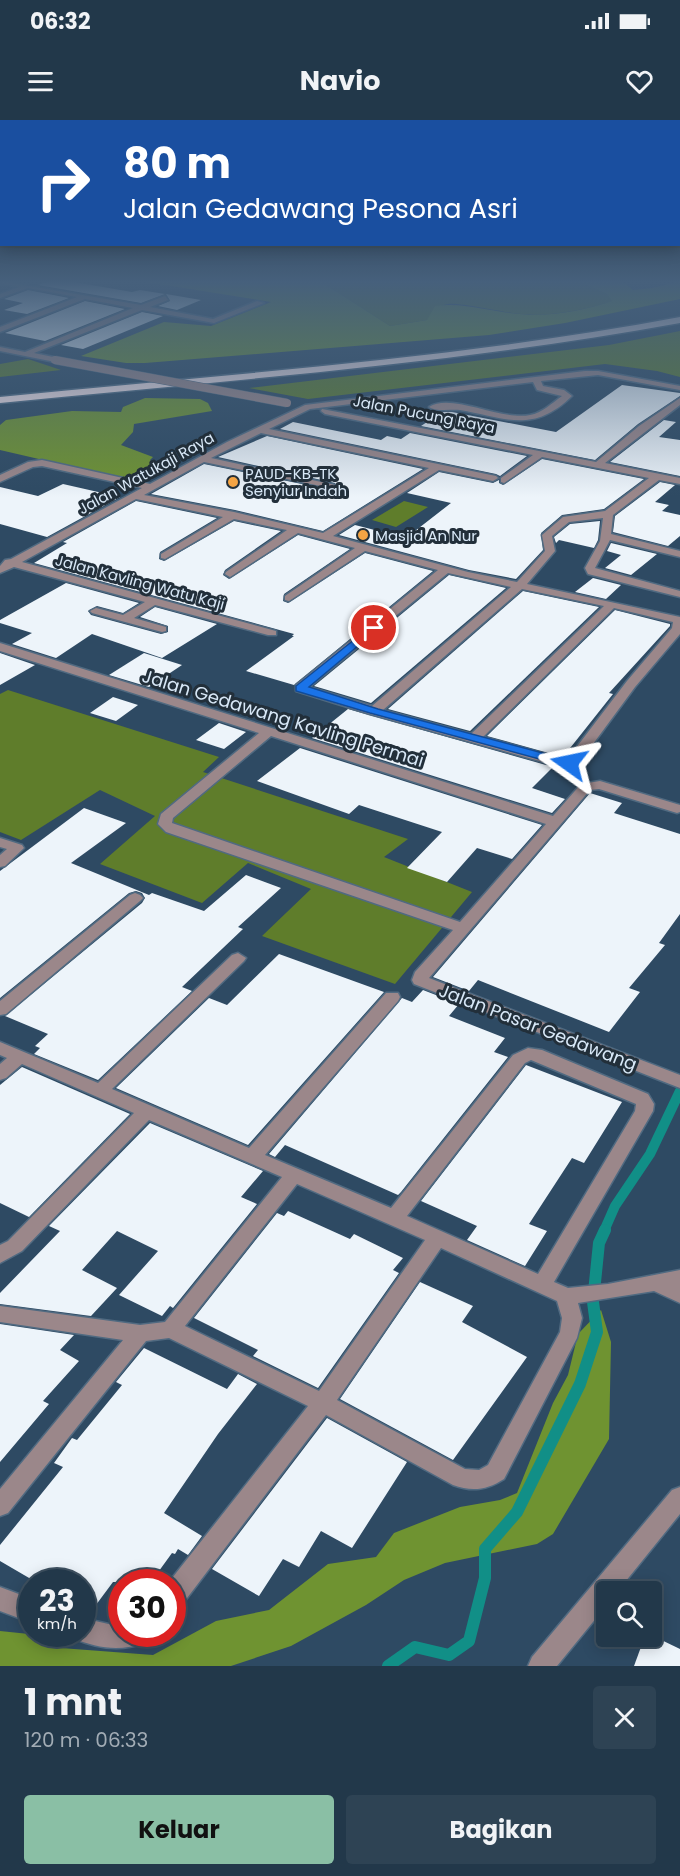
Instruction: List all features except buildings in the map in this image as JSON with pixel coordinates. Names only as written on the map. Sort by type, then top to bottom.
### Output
[{"type":"highway","points":[[217,367],[364,353]]},
{"type":"highway","points":[[0,400],[462,353]]},
{"type":"highway","points":[[91,379],[170,372]]},
{"type":"street","name":"Jalan Pucung Raya","points":[[24,353],[680,481]]},
{"type":"street","points":[[0,359],[29,354]]},
{"type":"street","points":[[308,407],[538,384],[598,373],[680,388]]},
{"type":"street","points":[[433,407],[452,406],[518,419],[532,418],[568,396],[538,384]]},
{"type":"street","points":[[597,465],[680,400]]},
{"type":"street","name":"Jalan Watukaji Raya","points":[[0,570],[203,459],[308,407]]},
{"type":"street","points":[[260,430],[493,478]]},
{"type":"street","points":[[504,480],[541,453]]},
{"type":"street","points":[[203,459],[332,488]]},
{"type":"street","points":[[0,479],[31,464],[42,462],[151,487]]},
{"type":"street","points":[[325,536],[436,467]]},
{"type":"street","points":[[374,711],[519,586],[550,551],[551,547],[546,538],[562,521],[608,514],[656,477]]},
{"type":"street","points":[[134,496],[234,515],[325,536],[446,569],[675,618],[679,620],[679,625],[574,760],[563,764],[300,688],[446,569]]},
{"type":"street","points":[[608,514],[606,542],[591,562],[592,572],[680,594]]},
{"type":"street","points":[[165,556],[234,515]]},
{"type":"street","points":[[230,574],[296,529]]},
{"type":"street","points":[[606,537],[680,554]]},
{"type":"street","points":[[289,598],[364,547]]},
{"type":"street","name":"Jalan Kavling Watu Kaji","points":[[0,560],[272,633]]},
{"type":"street","points":[[125,619],[154,601]]},
{"type":"street","points":[[474,739],[611,605]]},
{"type":"street","points":[[96,611],[162,629]]},
{"type":"street","name":"Jalan Gedawang Kavling Permai","points":[[0,647],[267,733],[556,822]]},
{"type":"street","points":[[267,733],[166,817],[165,824],[171,829],[462,928]]},
{"type":"street","name":"Jalan Pasar Gedawang","points":[[677,809],[600,785],[586,787],[420,976],[420,980],[680,1082]]},
{"type":"street","points":[[0,842],[17,848],[3,860]]},
{"type":"street","points":[[0,1010],[135,898]]},
{"type":"street","points":[[100,1091],[238,958]]},
{"type":"street","points":[[252,1157],[392,997]]},
{"type":"street","points":[[0,1048],[542,1285],[573,1295],[608,1292],[680,1278]]},
{"type":"street","points":[[393,1218],[519,1059],[528,1054],[536,1054],[642,1098],[645,1104],[644,1111],[542,1285]]},
{"type":"street","points":[[0,1074],[19,1057]]},
{"type":"street","points":[[0,1255],[15,1246],[147,1112]]},
{"type":"street","points":[[171,1329],[294,1175]]},
{"type":"street","points":[[186,1580],[323,1403],[436,1239]]},
{"type":"street","points":[[657,1283],[680,1295]]},
{"type":"street","points":[[0,1314],[140,1334],[171,1329],[323,1403],[460,1478],[473,1481],[484,1480],[496,1472],[570,1332],[573,1295]]},
{"type":"street","points":[[0,1506],[140,1334]]},
{"type":"street","points":[[541,1666],[680,1497]]},
{"type":"street","points":[[0,1599],[18,1606]]},
{"type":"green space","points":[[88,353],[266,353],[145,363],[126,363],[81,356]]},
{"type":"green space","points":[[541,353],[680,353],[680,377],[657,371],[605,364],[308,399],[249,388]]},
{"type":"green space","points":[[28,359],[61,370],[0,377],[0,364]]},
{"type":"green space","points":[[145,398],[200,399],[208,403],[212,411],[134,424],[133,432],[121,445],[153,457],[150,460],[153,464],[164,469],[164,472],[138,482],[0,450],[0,425],[6,420],[72,411],[121,412],[123,407]]},
{"type":"green space","points":[[404,501],[428,507],[396,527],[372,520]]},
{"type":"green space","points":[[8,690],[219,757],[203,772],[408,839],[384,857],[472,892],[395,984],[262,936],[311,889],[248,863],[202,903],[100,864],[155,816],[100,790],[21,840],[0,832],[0,694]]},
{"type":"green space","points":[[601,1310],[611,1342],[609,1439],[553,1534],[537,1544],[445,1563],[404,1580],[366,1605],[291,1646],[231,1666],[0,1666],[0,1631],[18,1633],[18,1647],[59,1647],[153,1655],[168,1647],[186,1647],[186,1637],[216,1621],[269,1610],[328,1564],[376,1557],[394,1533],[460,1507],[500,1500],[517,1493],[553,1403],[568,1375],[578,1334]]},
{"type":"waterway","points":[[604,1231],[615,1206],[650,1154],[680,1091]]},
{"type":"waterway","points":[[388,1666],[415,1647],[449,1655],[469,1641],[485,1578],[485,1549],[517,1512],[580,1384],[597,1332],[593,1302],[599,1243],[605,1230]]},
{"type":"place","name":"PAUD-KB-TK Senyiur Indah","points":[[233,482]]},
{"type":"place","name":"Masjid An Nur","points":[[363,535]]},
{"type":"route","points":[[374,628],[300,688],[563,764],[569,763]]}]
